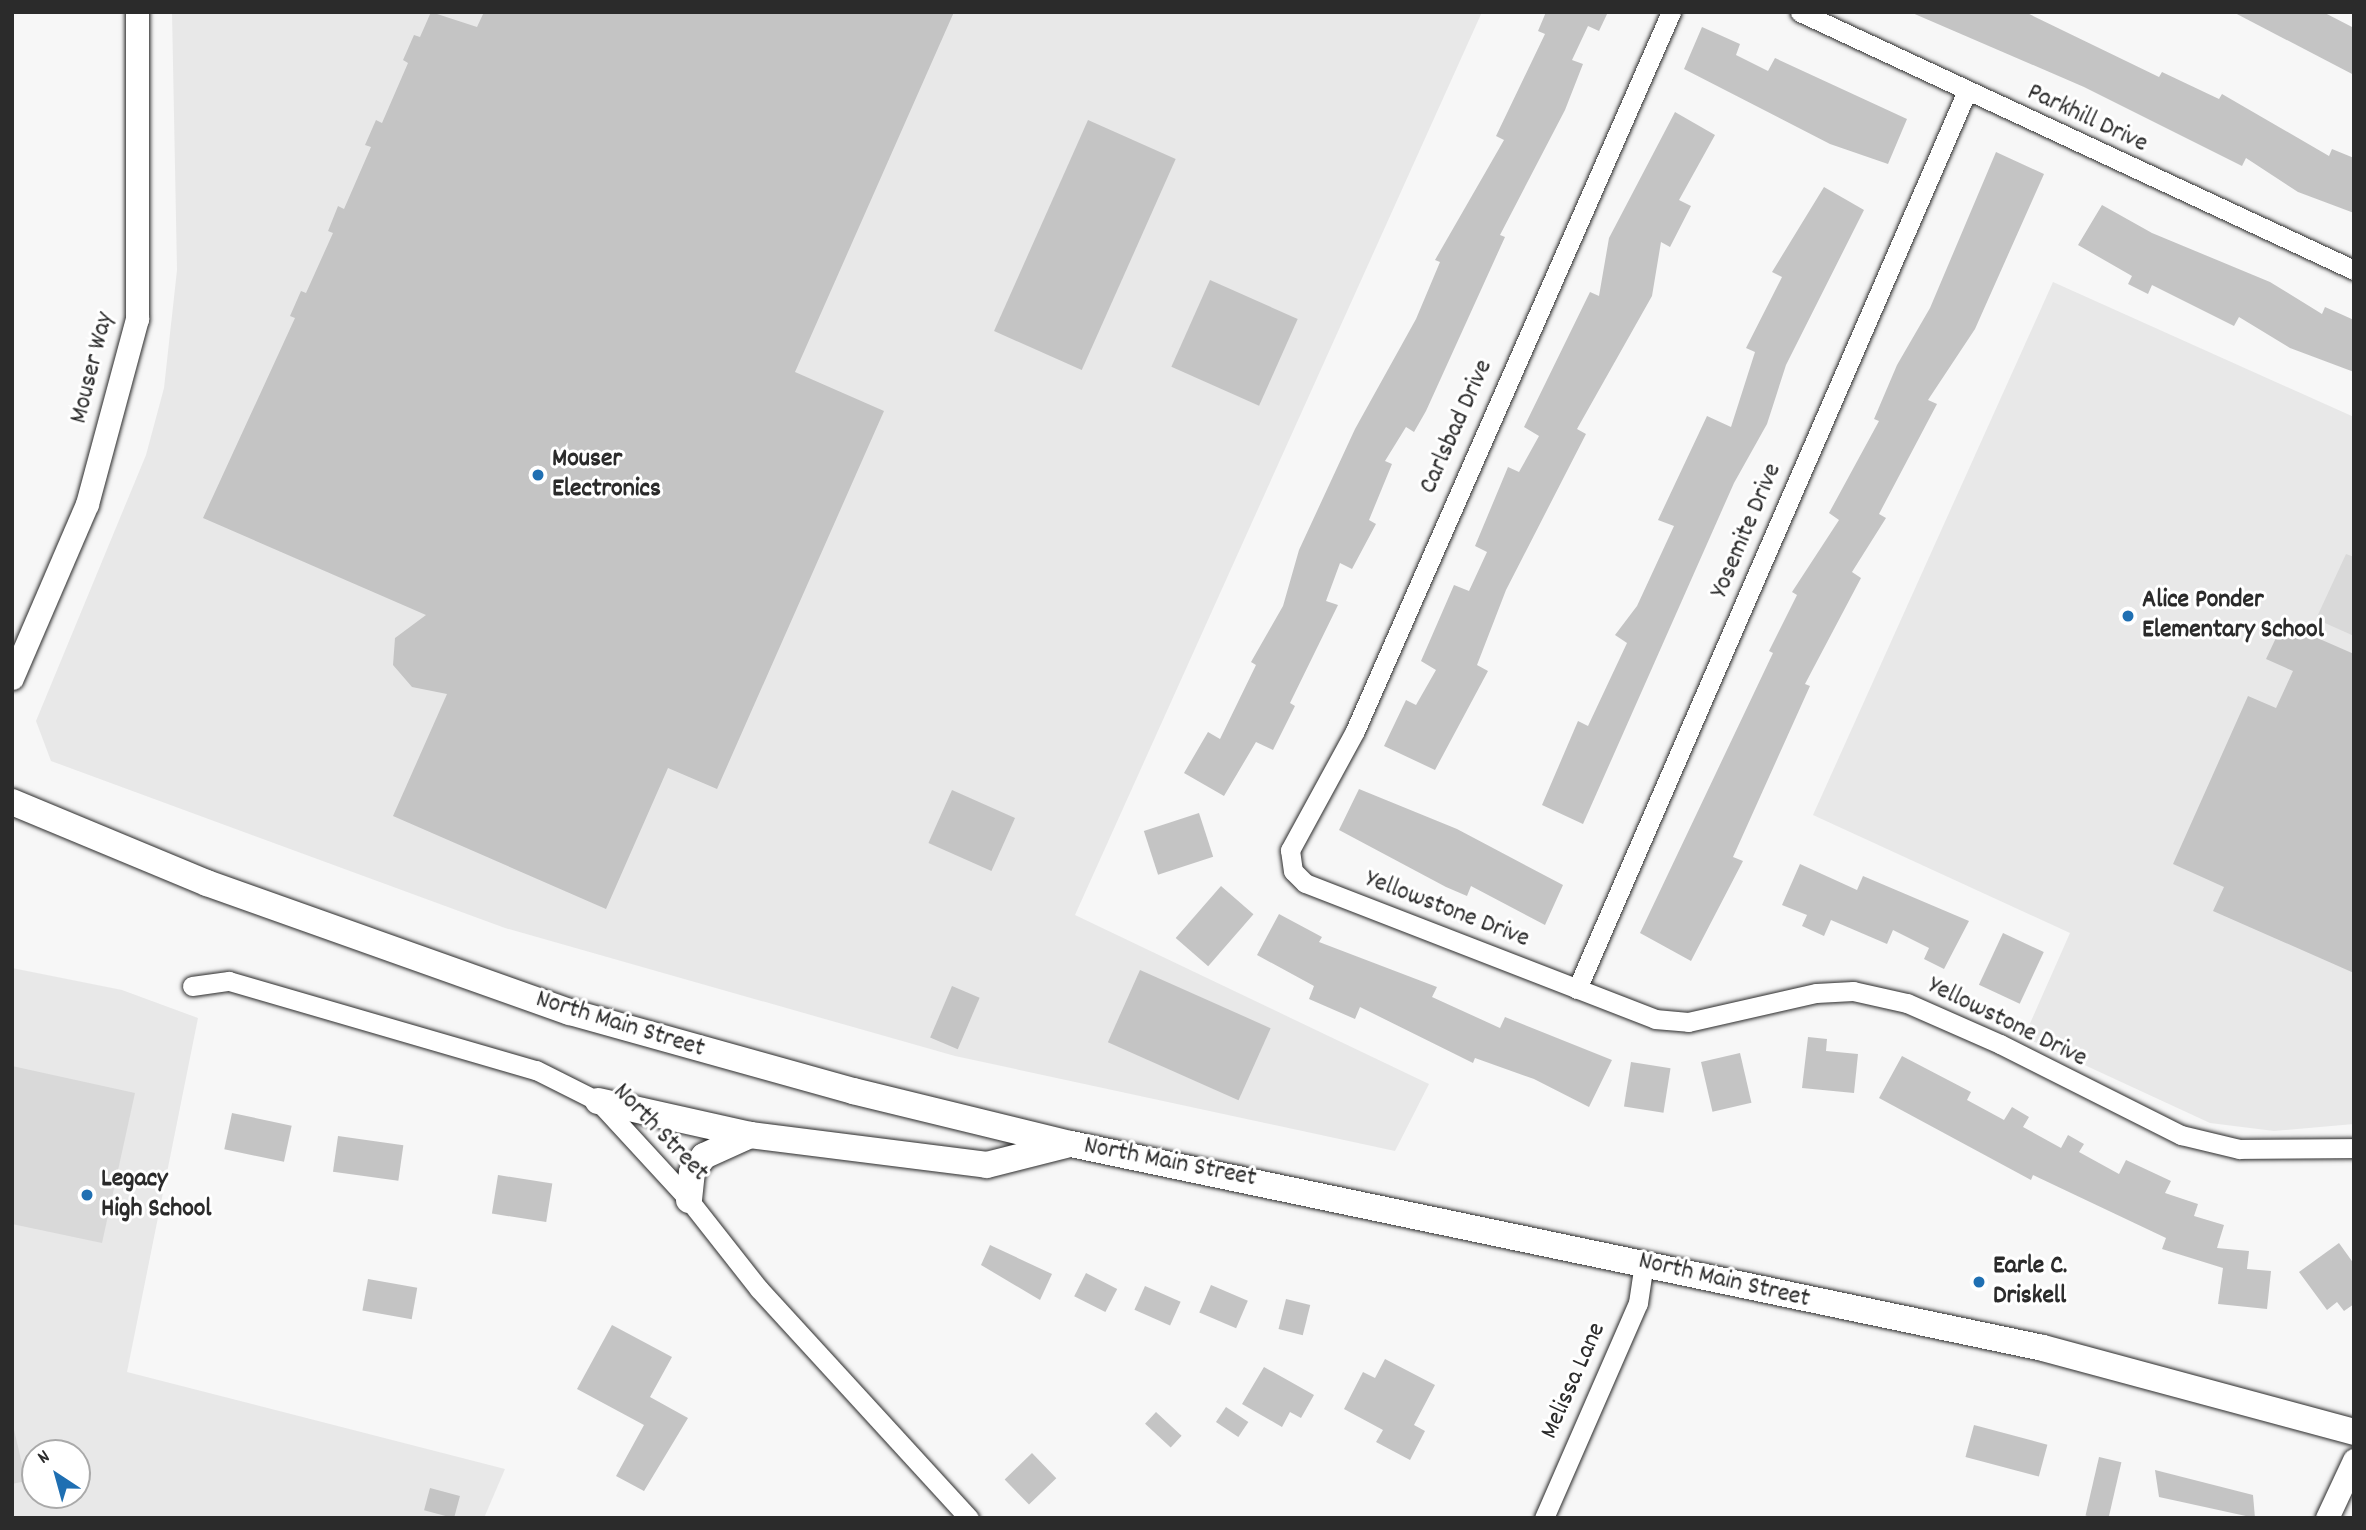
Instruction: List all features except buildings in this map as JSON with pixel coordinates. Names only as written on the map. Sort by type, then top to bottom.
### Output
[{"type":"main road","name":"North Main Street","points":[[12,802],[207,883],[570,1012],[1071,1144],[2043,1348],[2354,1432]]},
{"type":"main road","points":[[597,1101],[750,1135],[987,1164],[1071,1144]]},
{"type":"main road","points":[[689,1200],[692,1172],[704,1156],[750,1135]]},
{"type":"street","name":"Mouser Way","points":[[12,678],[87,504],[137,319],[137,12]]},
{"type":"street","name":"Carlsbad Drive","points":[[1289,861],[1355,731],[1671,12]]},
{"type":"street","name":"Parkhill Drive","points":[[1800,12],[1966,93],[2354,270]]},
{"type":"street","name":"Yosemite Drive","points":[[1577,989],[1966,93]]},
{"type":"street","name":"Yellowstone Drive","points":[[1289,861],[1305,883],[1655,1019],[1688,1022],[1816,993],[1853,991],[1907,1003],[1989,1039],[2181,1135],[2239,1149],[2354,1148]]},
{"type":"street","name":"North Street","points":[[192,986],[229,981],[536,1070],[597,1101],[689,1200],[758,1289],[969,1518]]},
{"type":"street","name":"Melissa Lane","points":[[1544,1518],[1638,1303],[1644,1263]]},
{"type":"street","points":[[2327,1518],[2354,1460]]},
{"type":"shaded area","points":[[172,12],[1482,12],[1075,915],[1429,1084],[1395,1151],[955,1056],[505,928],[51,761],[36,721],[146,455],[164,388],[177,270]]},
{"type":"shaded area","name":"Alice Ponder Elementary School","points":[[2053,282],[2354,417],[2354,1124],[2274,1131],[2210,1123],[2024,1037],[2070,933],[1813,815]]},
{"type":"shaded area","points":[[2346,554],[2354,557],[2354,636],[2316,619]]},
{"type":"shaded area","name":"Legacy High School","points":[[12,968],[122,990],[198,1018],[127,1372],[505,1469],[484,1518],[12,1518]]},
{"type":"shaded area","points":[[12,1066],[135,1093],[102,1243],[12,1224]]},
{"type":"shaded area","points":[[12,1421],[21,1460],[21,1482],[12,1484]]},
{"type":"place","name":"Mouser Electronics","points":[[538,475]]},
{"type":"place","name":"Alice Ponder Elementary School","points":[[2128,616]]},
{"type":"place","name":"Legacy High School","points":[[87,1195]]},
{"type":"place","name":"Earle C. Driskell","points":[[1979,1282]]}]
